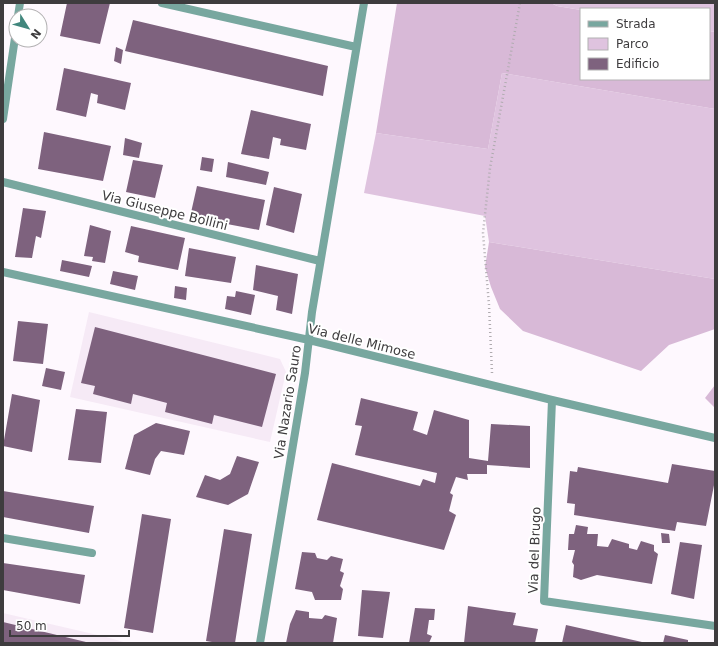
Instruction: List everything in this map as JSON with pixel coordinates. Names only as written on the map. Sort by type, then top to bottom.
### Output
[{"type":"street","points":[[162,3],[356,47]]},
{"type":"street","name":"Via Nazario Sauro","points":[[260,643],[309,340],[320,261],[364,3]]},
{"type":"street","points":[[3,119],[13,48]]},
{"type":"street","name":"Via Giuseppe Bollini","points":[[3,182],[320,261]]},
{"type":"street","name":"Via delle Mimose","points":[[3,272],[309,340],[552,400],[715,438]]},
{"type":"street","name":"Via del Brugo","points":[[552,400],[544,601],[715,626]]},
{"type":"street","points":[[3,538],[92,553]]},
{"type":"path","points":[[493,385],[489,305],[483,233],[490,168],[520,3]]},
{"type":"shaded area","points":[[397,3],[551,3],[557,6],[580,10],[580,80],[710,80],[710,31],[715,32],[715,109],[502,73],[488,149],[376,133]]},
{"type":"shaded area","points":[[489,242],[715,279],[715,329],[669,345],[641,371],[523,331],[500,309],[491,287],[485,267]]},
{"type":"shaded area","points":[[89,312],[280,359],[286,372],[270,442],[70,397]]},
{"type":"shaded area","points":[[715,385],[715,408],[705,398]]},
{"type":"shaded area","points":[[3,613],[106,637],[127,643],[3,643]]},
{"type":"green space","points":[[551,3],[715,3],[715,32],[710,31],[710,8],[580,8],[580,10],[557,6]]},
{"type":"green space","points":[[502,73],[715,109],[715,279],[489,242],[485,216],[364,193],[376,133],[488,149]]},
{"type":"building","points":[[67,3],[110,3],[100,44],[60,36]]},
{"type":"building","points":[[133,20],[328,66],[323,96],[125,51]]},
{"type":"building","points":[[116,47],[123,50],[121,64],[114,61]]},
{"type":"building","points":[[64,68],[131,83],[125,110],[97,103],[98,95],[91,93],[86,117],[56,110]]},
{"type":"building","points":[[251,110],[311,124],[306,150],[280,145],[281,139],[273,137],[269,159],[241,154]]},
{"type":"building","points":[[44,132],[111,146],[103,181],[38,169]]},
{"type":"building","points":[[125,138],[142,143],[139,158],[123,155]]},
{"type":"building","points":[[202,157],[214,159],[212,172],[200,170]]},
{"type":"building","points":[[133,160],[163,165],[155,198],[126,192]]},
{"type":"building","points":[[228,162],[269,172],[266,185],[226,177]]},
{"type":"building","points":[[197,186],[265,200],[259,230],[190,217]]},
{"type":"building","points":[[274,187],[302,194],[294,233],[266,225]]},
{"type":"building","points":[[23,208],[46,211],[41,238],[36,236],[32,258],[15,257]]},
{"type":"building","points":[[90,225],[111,231],[105,263],[92,261],[93,257],[84,256]]},
{"type":"building","points":[[131,226],[185,238],[178,270],[138,262],[139,256],[125,252]]},
{"type":"building","points":[[189,248],[236,257],[231,283],[185,276]]},
{"type":"building","points":[[62,260],[92,266],[89,277],[60,271]]},
{"type":"building","points":[[256,265],[298,274],[292,314],[276,310],[278,296],[253,290]]},
{"type":"building","points":[[113,271],[138,276],[135,290],[110,284]]},
{"type":"building","points":[[175,286],[187,288],[186,300],[174,298]]},
{"type":"building","points":[[236,291],[255,295],[251,315],[225,309],[227,296],[235,297]]},
{"type":"building","points":[[18,321],[48,324],[43,364],[13,361]]},
{"type":"building","points":[[95,327],[276,374],[262,427],[214,415],[212,424],[165,412],[167,403],[133,394],[131,404],[93,394],[95,386],[81,383]]},
{"type":"building","points":[[46,368],[65,372],[61,390],[42,386]]},
{"type":"building","points":[[12,394],[40,400],[32,452],[3,446]]},
{"type":"building","points":[[361,398],[418,412],[413,430],[427,435],[434,410],[469,420],[469,458],[488,461],[491,424],[530,426],[530,468],[487,465],[487,474],[467,474],[468,480],[456,477],[450,493],[453,495],[449,511],[456,515],[444,550],[317,520],[332,463],[420,486],[423,479],[435,483],[437,473],[355,455],[362,426],[355,425]]},
{"type":"building","points":[[76,409],[107,412],[101,463],[68,460]]},
{"type":"building","points":[[156,423],[190,431],[184,455],[161,451],[155,459],[150,475],[125,469],[134,435]]},
{"type":"building","points":[[237,456],[259,462],[248,494],[228,505],[196,497],[205,475],[220,480],[230,474]]},
{"type":"building","points":[[672,464],[715,471],[715,480],[706,526],[677,522],[675,531],[574,515],[575,504],[567,503],[570,471],[577,472],[578,467],[668,483]]},
{"type":"building","points":[[3,491],[94,506],[89,533],[3,517]]},
{"type":"building","points":[[142,514],[171,519],[153,633],[124,628]]},
{"type":"building","points":[[576,525],[588,527],[587,534],[598,534],[597,546],[608,547],[612,539],[629,544],[629,548],[637,550],[641,541],[654,545],[654,551],[658,554],[652,584],[597,575],[581,580],[573,577],[574,565],[572,562],[575,550],[568,550],[569,534],[574,534]]},
{"type":"building","points":[[224,529],[252,534],[235,643],[206,641]]},
{"type":"building","points":[[661,533],[669,534],[670,543],[662,543]]},
{"type":"building","points":[[680,542],[702,545],[694,599],[671,594]]},
{"type":"building","points":[[302,552],[315,553],[317,558],[327,560],[331,556],[343,559],[340,571],[344,573],[340,586],[343,589],[341,600],[315,600],[312,592],[295,589]]},
{"type":"building","points":[[3,563],[85,575],[80,604],[3,590]]},
{"type":"building","points":[[362,590],[390,592],[383,638],[358,636]]},
{"type":"building","points":[[468,606],[516,613],[513,625],[538,629],[535,643],[464,643]]},
{"type":"building","points":[[415,608],[435,609],[434,620],[429,620],[427,634],[432,636],[429,643],[409,643]]},
{"type":"building","points":[[296,610],[309,612],[309,618],[322,619],[325,615],[337,618],[333,643],[286,643],[290,624]]},
{"type":"building","points":[[3,622],[86,642],[86,643],[3,643]]},
{"type":"building","points":[[566,625],[642,642],[642,643],[562,643]]},
{"type":"building","points":[[665,635],[688,640],[688,643],[663,643]]}]
